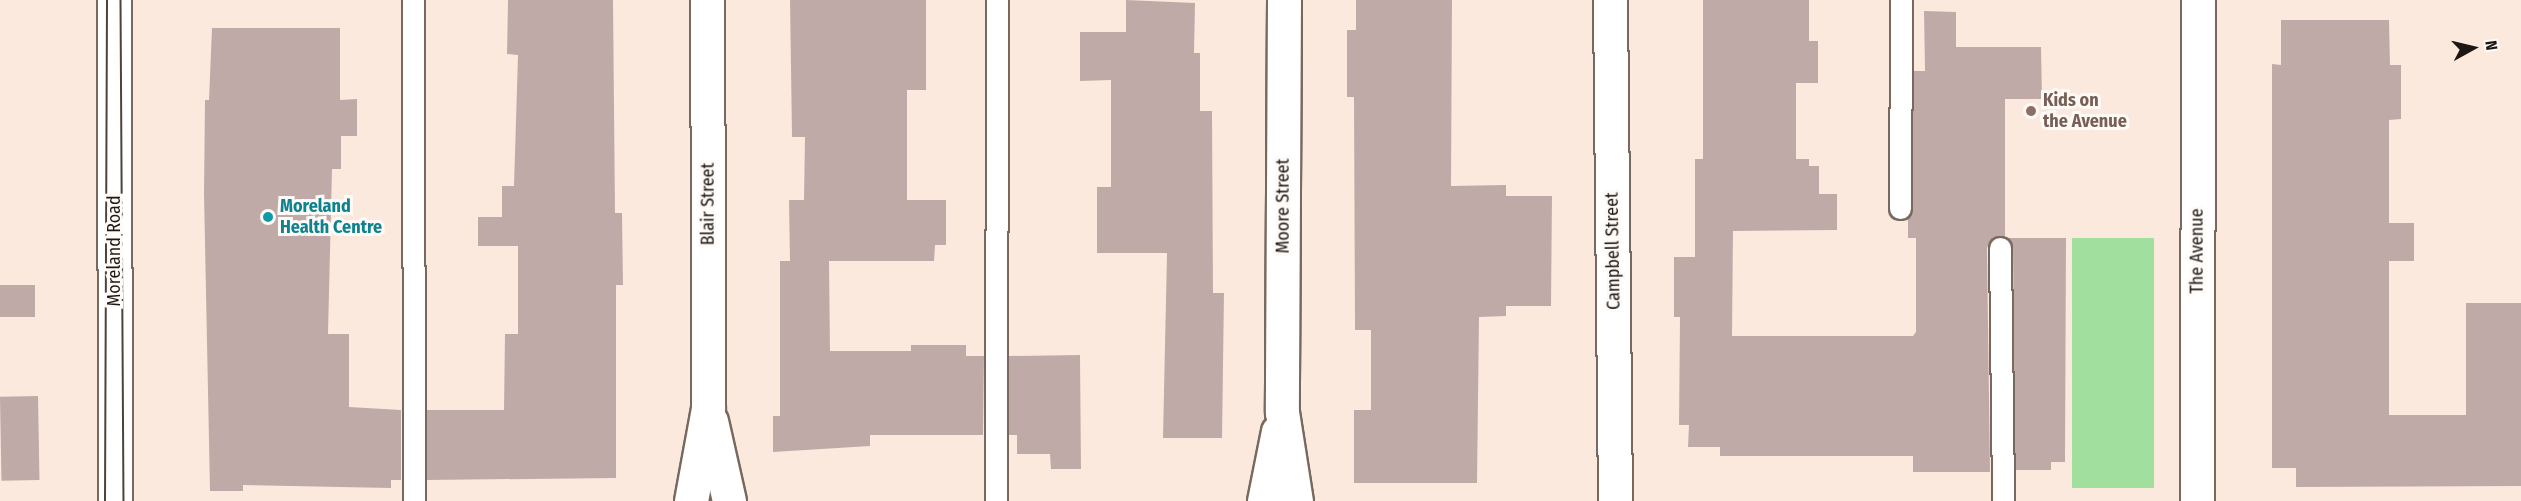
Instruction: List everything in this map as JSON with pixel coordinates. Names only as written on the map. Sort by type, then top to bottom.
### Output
[{"type":"street","name":"Moreland Road","points":[[114,0],[114,500]]},
{"type":"street","name":"Blair Street","points":[[691,501],[708,408],[707,0]]},
{"type":"street","name":"Moore Street","points":[[1284,0],[1282,412],[1296,501]]},
{"type":"street","name":"Campbell Street","points":[[1610,0],[1615,501]]},
{"type":"street","name":"The Avenue","points":[[2197,501],[2198,0]]},
{"type":"street","name":"Blair Street","points":[[708,408],[729,501]]},
{"type":"street","name":"Moore Street","points":[[1264,501],[1282,412]]},
{"type":"lane","points":[[413,0],[414,501]]},
{"type":"lane","points":[[996,501],[998,0]]},
{"type":"lane","points":[[1900,208],[1901,0]]},
{"type":"lane","points":[[2000,248],[2003,501]]},
{"type":"green space","points":[[2072,238],[2154,238],[2154,488],[2072,488]]},
{"type":"building","points":[[508,0],[613,0],[615,213],[622,213],[623,285],[616,285],[616,478],[427,480],[427,410],[504,410],[505,334],[518,334],[518,246],[478,246],[478,217],[502,217],[502,186],[514,186],[518,55],[507,54]]},
{"type":"building","points":[[790,0],[926,0],[926,90],[907,90],[907,200],[946,200],[946,245],[935,245],[934,261],[829,261],[830,351],[911,351],[911,345],[966,345],[966,356],[984,356],[983,435],[870,435],[870,446],[773,452],[773,416],[780,416],[780,261],[790,261],[789,200],[804,200],[805,137],[792,137]]},
{"type":"building","points":[[1126,0],[1195,3],[1194,53],[1200,53],[1200,111],[1212,111],[1213,293],[1224,293],[1222,438],[1163,438],[1167,253],[1097,253],[1097,187],[1111,187],[1111,80],[1080,81],[1080,32],[1126,32]]},
{"type":"building","points":[[1356,0],[1452,0],[1451,186],[1506,185],[1506,196],[1552,196],[1551,306],[1506,306],[1506,316],[1479,317],[1477,483],[1354,483],[1354,410],[1371,410],[1371,330],[1355,330],[1354,97],[1347,97],[1347,30],[1356,30]]},
{"type":"building","points":[[1703,0],[1809,0],[1809,41],[1818,41],[1818,83],[1796,83],[1796,159],[1809,159],[1809,166],[1819,166],[1819,194],[1837,194],[1837,230],[1733,231],[1732,336],[1913,336],[1916,332],[1916,238],[1908,238],[1908,217],[1913,208],[1913,71],[1925,71],[1924,11],[1956,12],[1956,47],[2041,47],[2042,99],[2005,99],[2005,237],[1993,237],[1987,248],[1990,472],[1913,472],[1913,456],[1720,456],[1720,447],[1688,447],[1689,425],[1679,425],[1680,317],[1674,317],[1674,257],[1695,257],[1695,159],[1703,159]]},
{"type":"building","points":[[2281,20],[2389,20],[2390,65],[2401,65],[2401,119],[2389,120],[2389,223],[2414,223],[2414,261],[2389,261],[2389,415],[2466,415],[2466,303],[2521,303],[2521,486],[2296,487],[2296,468],[2272,468],[2272,64],[2281,65]]},
{"type":"building","points":[[212,28],[340,28],[340,100],[357,99],[357,136],[341,136],[341,169],[332,169],[328,334],[349,334],[349,407],[401,410],[401,480],[391,480],[391,488],[243,485],[243,491],[210,491],[204,194],[205,100],[209,100]]},
{"type":"building","points":[[2008,238],[2066,238],[2065,462],[2051,462],[2051,470],[2015,470],[2013,248]]},
{"type":"building","points":[[0,285],[35,285],[35,317],[0,317]]},
{"type":"building","points":[[1080,355],[1081,469],[1051,469],[1050,454],[1017,454],[1017,435],[1009,435],[1009,356]]},
{"type":"building","points":[[38,396],[39,480],[1,481],[0,397]]},
{"type":"tram line","points":[[105,501],[107,0]]},
{"type":"tram line","points":[[121,0],[124,501]]},
{"type":"place","name":"Kids on the Avenue","points":[[2031,111]]},
{"type":"place","name":"Moreland Health Centre","points":[[268,217]]}]
